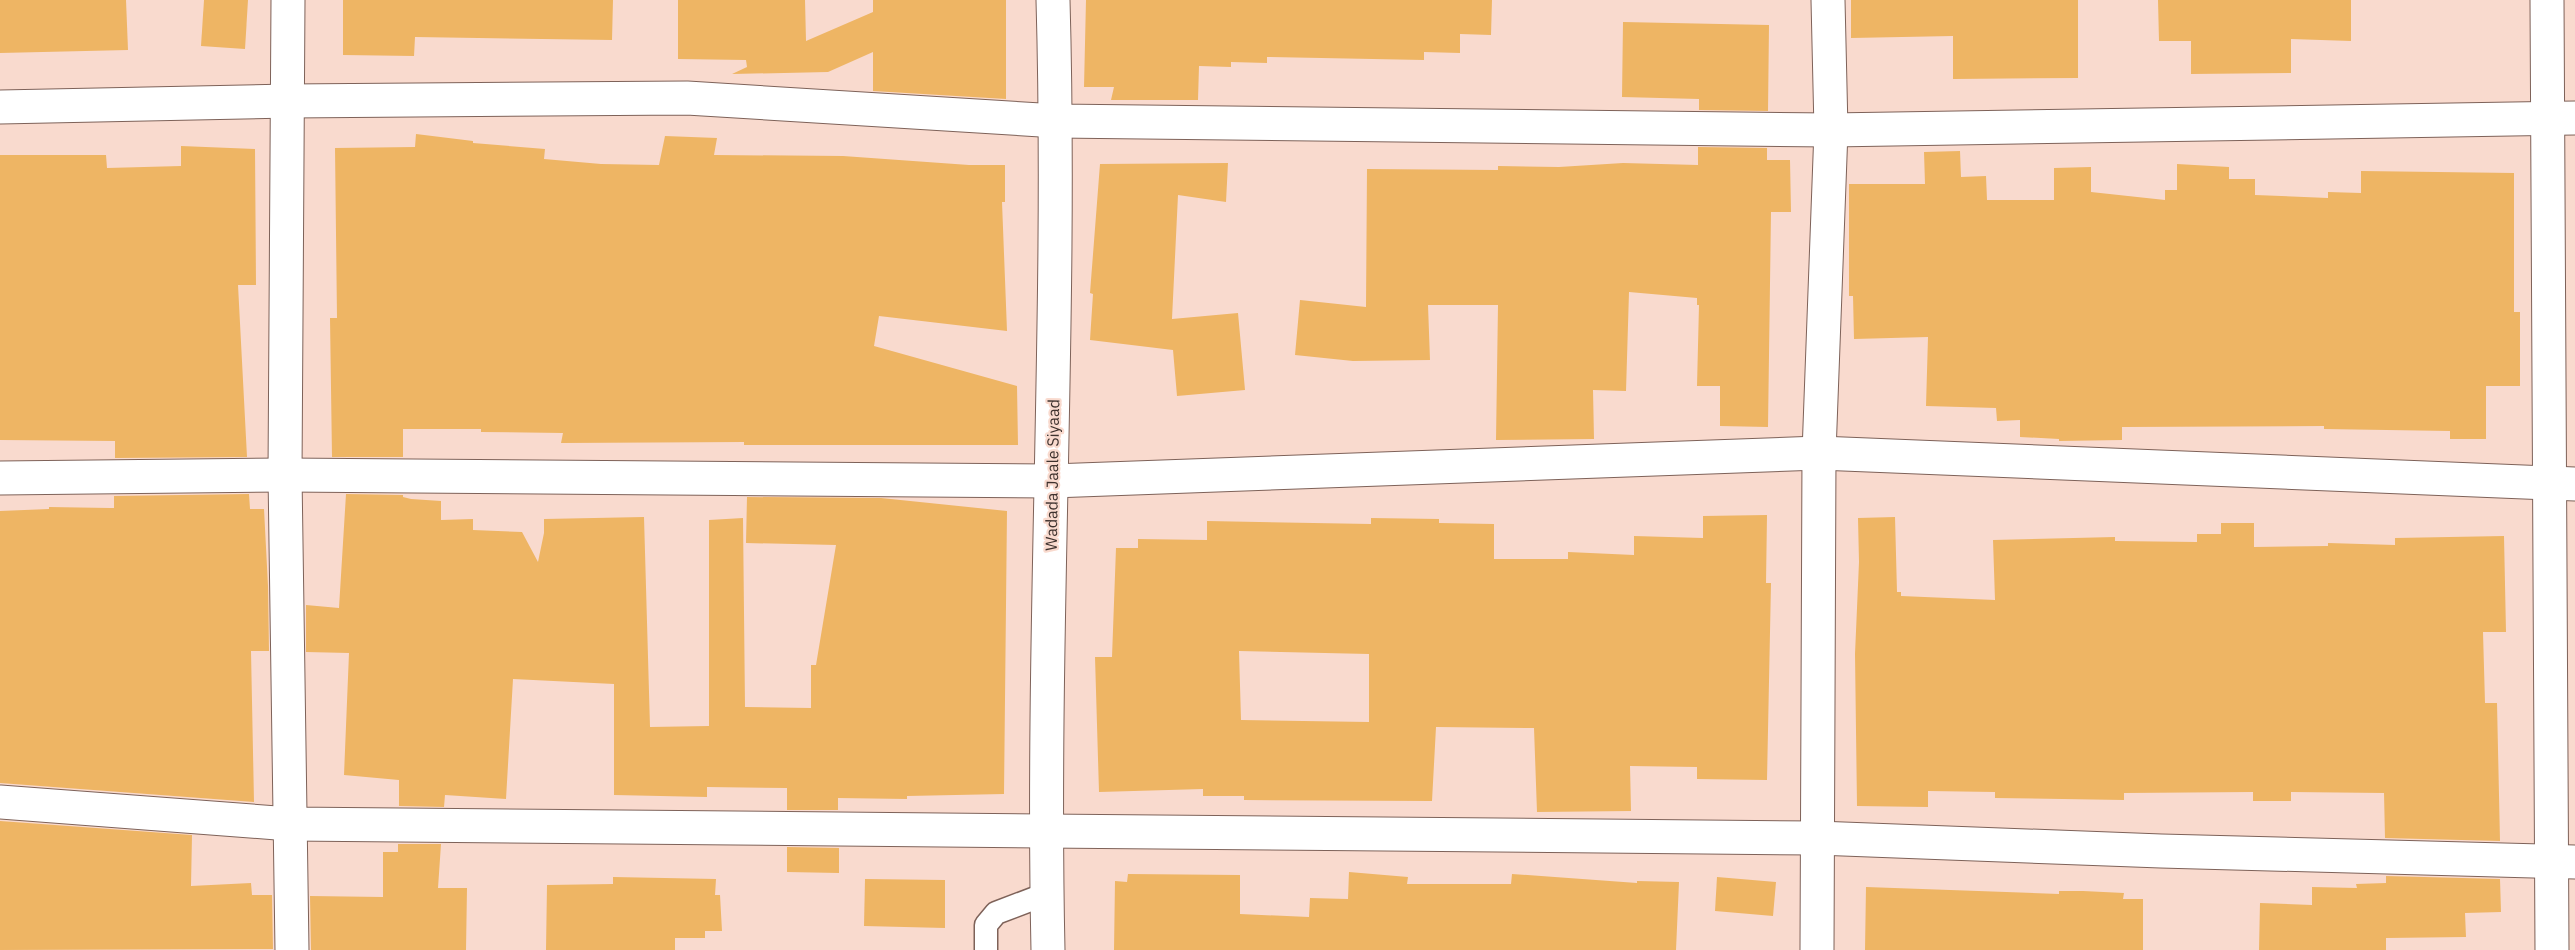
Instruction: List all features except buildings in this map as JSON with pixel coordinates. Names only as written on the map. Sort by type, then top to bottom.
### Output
[{"type":"street","points":[[288,0],[285,475],[292,950]]},
{"type":"street","name":"Wadada Jaale Siyaad","points":[[1048,950],[1045,831],[1057,121],[1053,0]]},
{"type":"street","points":[[1817,950],[1819,453],[1831,130],[1828,0]]},
{"type":"street","points":[[2547,0],[2562,118],[2564,863],[2552,950]]},
{"type":"street","points":[[0,107],[687,98],[1057,121],[1831,130],[2562,118]]},
{"type":"street","points":[[0,478],[285,475],[1052,482],[1819,453],[2562,484]]},
{"type":"street","points":[[0,802],[290,824],[1817,838],[2564,863]]},
{"type":"lane","points":[[986,950],[986,925],[996,913],[1046,894]]}]
